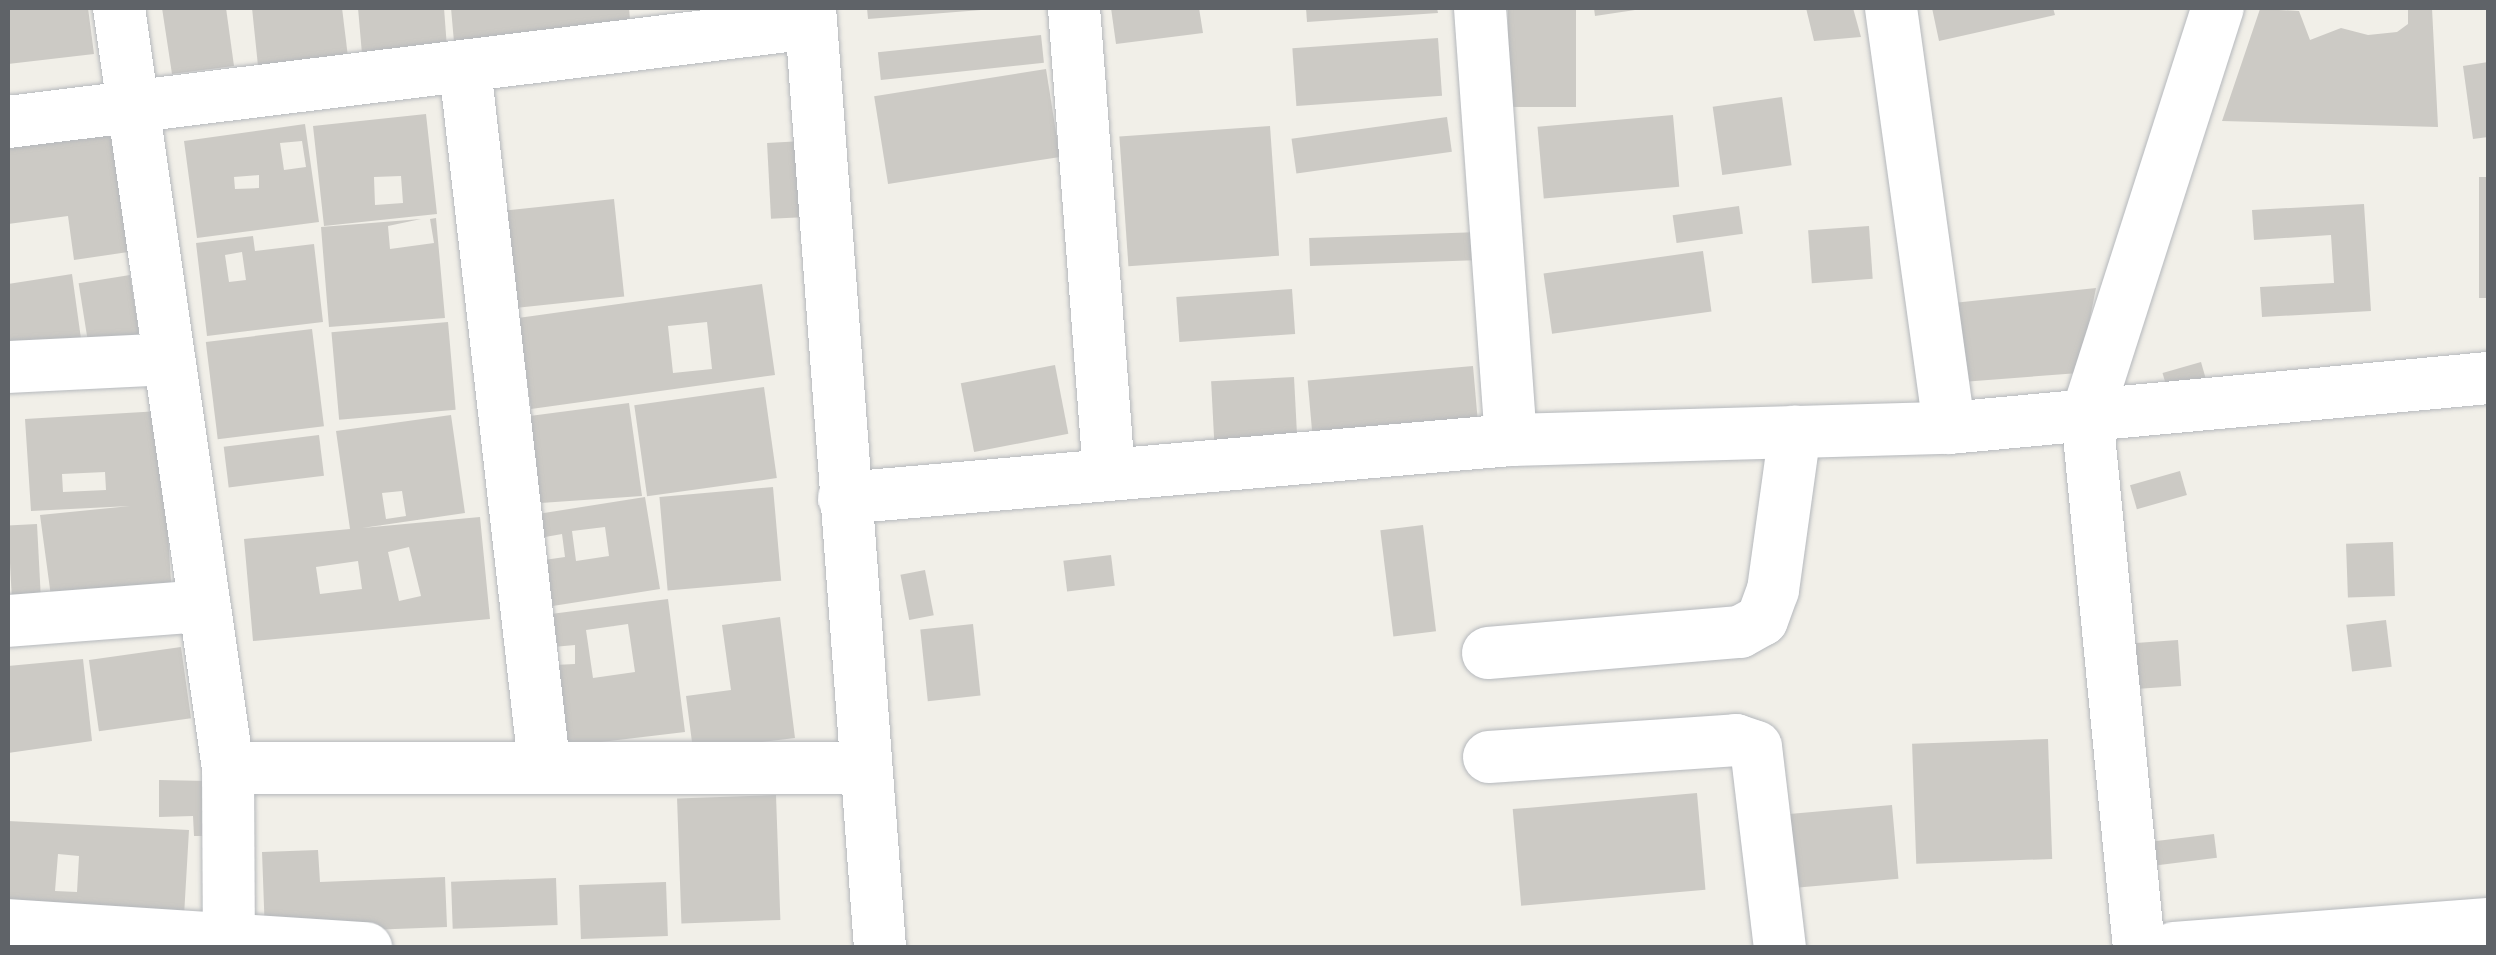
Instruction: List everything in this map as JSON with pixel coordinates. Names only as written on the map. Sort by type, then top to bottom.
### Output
[{"type":"street","points":[[119,8],[228,768],[229,943]]},
{"type":"street","points":[[1074,8],[1109,475]]},
{"type":"street","points":[[1480,8],[1510,440]]},
{"type":"street","points":[[1890,8],[1949,428]]},
{"type":"street","points":[[2139,948],[2087,415],[2218,8]]},
{"type":"street","points":[[8,122],[136,111],[465,68],[811,15],[880,948]]},
{"type":"street","points":[[465,68],[544,764]]},
{"type":"street","points":[[8,367],[169,359]]},
{"type":"street","points":[[844,498],[1510,440],[1949,428],[2488,378]]},
{"type":"street","points":[[1488,652],[1740,632],[1762,620],[1773,590],[1794,432]]},
{"type":"street","points":[[8,621],[204,606]]},
{"type":"street","points":[[1489,757],[1736,740],[1756,747],[1780,948]]},
{"type":"street","points":[[228,768],[544,764],[864,768]]},
{"type":"street","points":[[2174,948],[2488,924]]},
{"type":"street","points":[[8,925],[229,943],[366,948]]},
{"type":"building","points":[[8,8],[88,8],[94,54],[8,64]]},
{"type":"building","points":[[162,8],[226,8],[234,66],[172,74]]},
{"type":"building","points":[[252,8],[342,8],[348,57],[258,66]]},
{"type":"building","points":[[358,8],[444,8],[447,48],[362,54]]},
{"type":"building","points":[[451,8],[629,8],[631,31],[454,42]]},
{"type":"building","points":[[867,8],[981,8],[981,10],[868,19]]},
{"type":"building","points":[[1111,8],[1199,8],[1203,33],[1116,44]]},
{"type":"building","points":[[1306,8],[1437,8],[1438,13],[1307,22]]},
{"type":"building","points":[[1508,8],[1576,8],[1576,107],[1508,107]]},
{"type":"building","points":[[1594,8],[1635,8],[1635,10],[1595,16]]},
{"type":"building","points":[[1806,8],[1853,8],[1861,37],[1814,41]]},
{"type":"building","points":[[1932,8],[2053,8],[2055,15],[1939,41]]},
{"type":"building","points":[[2408,8],[2432,8],[2438,127],[2222,121],[2260,9],[2299,11],[2310,40],[2341,28],[2368,35],[2397,32],[2408,24]]},
{"type":"building","points":[[1041,35],[1044,63],[881,80],[878,52]]},
{"type":"building","points":[[1438,38],[1442,96],[1296,106],[1292,48]]},
{"type":"building","points":[[2488,62],[2488,137],[2473,139],[2463,66]]},
{"type":"building","points":[[1046,69],[1060,157],[888,184],[874,96]]},
{"type":"building","points":[[1782,97],[1792,165],[1722,175],[1713,107]]},
{"type":"building","points":[[426,114],[437,214],[324,226],[313,126]],"holes":[[[401,176],[403,203],[375,205],[374,177]]]},
{"type":"building","points":[[1673,115],[1679,187],[1544,199],[1538,127]]},
{"type":"building","points":[[1447,117],[1452,152],[1296,174],[1292,139]]},
{"type":"building","points":[[305,124],[319,222],[197,238],[184,141]],"holes":[[[302,141],[306,167],[284,170],[280,143]],[[259,175],[259,188],[235,189],[234,177]]]},
{"type":"building","points":[[1270,126],[1279,256],[1128,266],[1119,137]]},
{"type":"building","points":[[116,132],[135,251],[74,260],[68,216],[8,224],[8,139]]},
{"type":"building","points":[[803,141],[807,217],[771,219],[767,143]]},
{"type":"building","points":[[2479,177],[2488,177],[2488,298],[2479,298]]},
{"type":"building","points":[[614,199],[624,296],[508,309],[498,211]]},
{"type":"building","points":[[2364,204],[2371,311],[2262,317],[2260,287],[2334,283],[2331,235],[2254,240],[2252,210]]},
{"type":"building","points":[[1739,206],[1743,234],[1677,243],[1673,215]]},
{"type":"building","points":[[436,218],[445,318],[329,327],[321,227],[421,219],[388,226],[390,249],[434,243],[430,219]]},
{"type":"building","points":[[1869,226],[1873,279],[1812,283],[1808,230]]},
{"type":"building","points":[[1480,232],[1481,260],[1310,266],[1309,238]]},
{"type":"building","points":[[253,236],[255,251],[314,244],[323,322],[207,336],[196,243]],"holes":[[[242,252],[246,280],[229,282],[225,255]]]},
{"type":"building","points":[[1703,251],[1711,311],[1552,334],[1544,273]]},
{"type":"building","points":[[72,274],[82,346],[8,357],[8,284]]},
{"type":"building","points":[[130,275],[140,339],[89,347],[79,283]]},
{"type":"building","points":[[762,284],[775,375],[531,409],[518,318]],"holes":[[[707,322],[712,369],[673,373],[668,326]]]},
{"type":"building","points":[[2096,288],[2079,373],[1962,382],[1953,303]]},
{"type":"building","points":[[1292,289],[1295,334],[1179,342],[1176,297]]},
{"type":"building","points":[[448,322],[456,410],[339,420],[331,332]]},
{"type":"building","points":[[312,329],[324,426],[218,439],[206,342]]},
{"type":"building","points":[[2201,362],[2207,383],[2169,394],[2163,373]]},
{"type":"building","points":[[1055,365],[1068,434],[974,452],[961,383]]},
{"type":"building","points":[[1473,366],[1478,423],[1313,437],[1308,380]]},
{"type":"building","points":[[1294,377],[1297,436],[1214,440],[1211,381]]},
{"type":"building","points":[[764,387],[777,478],[647,496],[634,405]]},
{"type":"building","points":[[629,403],[642,496],[526,504],[522,417]]},
{"type":"building","points":[[160,411],[172,597],[52,604],[40,515],[130,506],[31,511],[25,419]],"holes":[[[105,472],[106,490],[63,492],[62,474]]]},
{"type":"building","points":[[451,415],[465,513],[362,528],[480,517],[490,619],[253,641],[244,539],[350,529],[336,431]],"holes":[[[402,491],[406,516],[386,519],[382,493]],[[409,547],[421,596],[399,601],[388,552]],[[358,561],[362,589],[320,594],[316,567]]]},
{"type":"building","points":[[319,435],[324,476],[229,487],[224,447]]},
{"type":"building","points":[[2180,471],[2187,495],[2137,509],[2130,485]]},
{"type":"building","points":[[773,487],[781,581],[668,591],[659,497]]},
{"type":"building","points":[[645,497],[660,589],[540,608],[525,516]],"holes":[[[605,527],[609,556],[576,561],[572,531]],[[562,534],[565,557],[537,561],[534,539]]]},
{"type":"building","points":[[37,524],[41,602],[12,603],[8,526]]},
{"type":"building","points":[[1423,525],[1436,631],[1393,636],[1380,530]]},
{"type":"building","points":[[2393,542],[2395,596],[2348,598],[2346,544]]},
{"type":"building","points":[[1111,555],[1115,586],[1067,592],[1063,561]]},
{"type":"building","points":[[925,570],[934,615],[909,620],[900,575]]},
{"type":"building","points":[[668,599],[685,732],[559,747],[543,615]],"holes":[[[628,624],[635,672],[593,678],[586,630]],[[575,645],[575,664],[554,665],[553,647]]]},
{"type":"building","points":[[780,617],[795,738],[693,750],[686,696],[731,690],[722,625]]},
{"type":"building","points":[[2386,620],[2392,667],[2352,672],[2346,625]]},
{"type":"building","points":[[973,624],[981,696],[928,701],[920,630]]},
{"type":"building","points":[[2178,640],[2181,686],[2135,689],[2132,643]]},
{"type":"building","points":[[181,647],[191,718],[99,731],[89,660]]},
{"type":"building","points":[[83,659],[92,741],[8,753],[8,666]]},
{"type":"building","points":[[2048,739],[2052,859],[1916,864],[1912,744]]},
{"type":"building","points":[[159,780],[207,781],[207,836],[194,836],[193,816],[159,817]]},
{"type":"building","points":[[1697,793],[1705,890],[1521,906],[1513,809]]},
{"type":"building","points":[[776,795],[780,920],[681,923],[677,798]]},
{"type":"building","points":[[1892,805],[1898,879],[1793,888],[1786,814]]},
{"type":"building","points":[[8,821],[189,830],[184,916],[8,906]],"holes":[[[58,854],[79,856],[77,892],[55,891]]]},
{"type":"building","points":[[2214,834],[2217,858],[2157,865],[2154,841]]},
{"type":"building","points":[[318,850],[320,882],[445,877],[447,927],[265,934],[262,852]]},
{"type":"building","points":[[556,878],[558,925],[453,929],[451,882]]},
{"type":"building","points":[[666,882],[668,936],[581,939],[579,885]]}]
